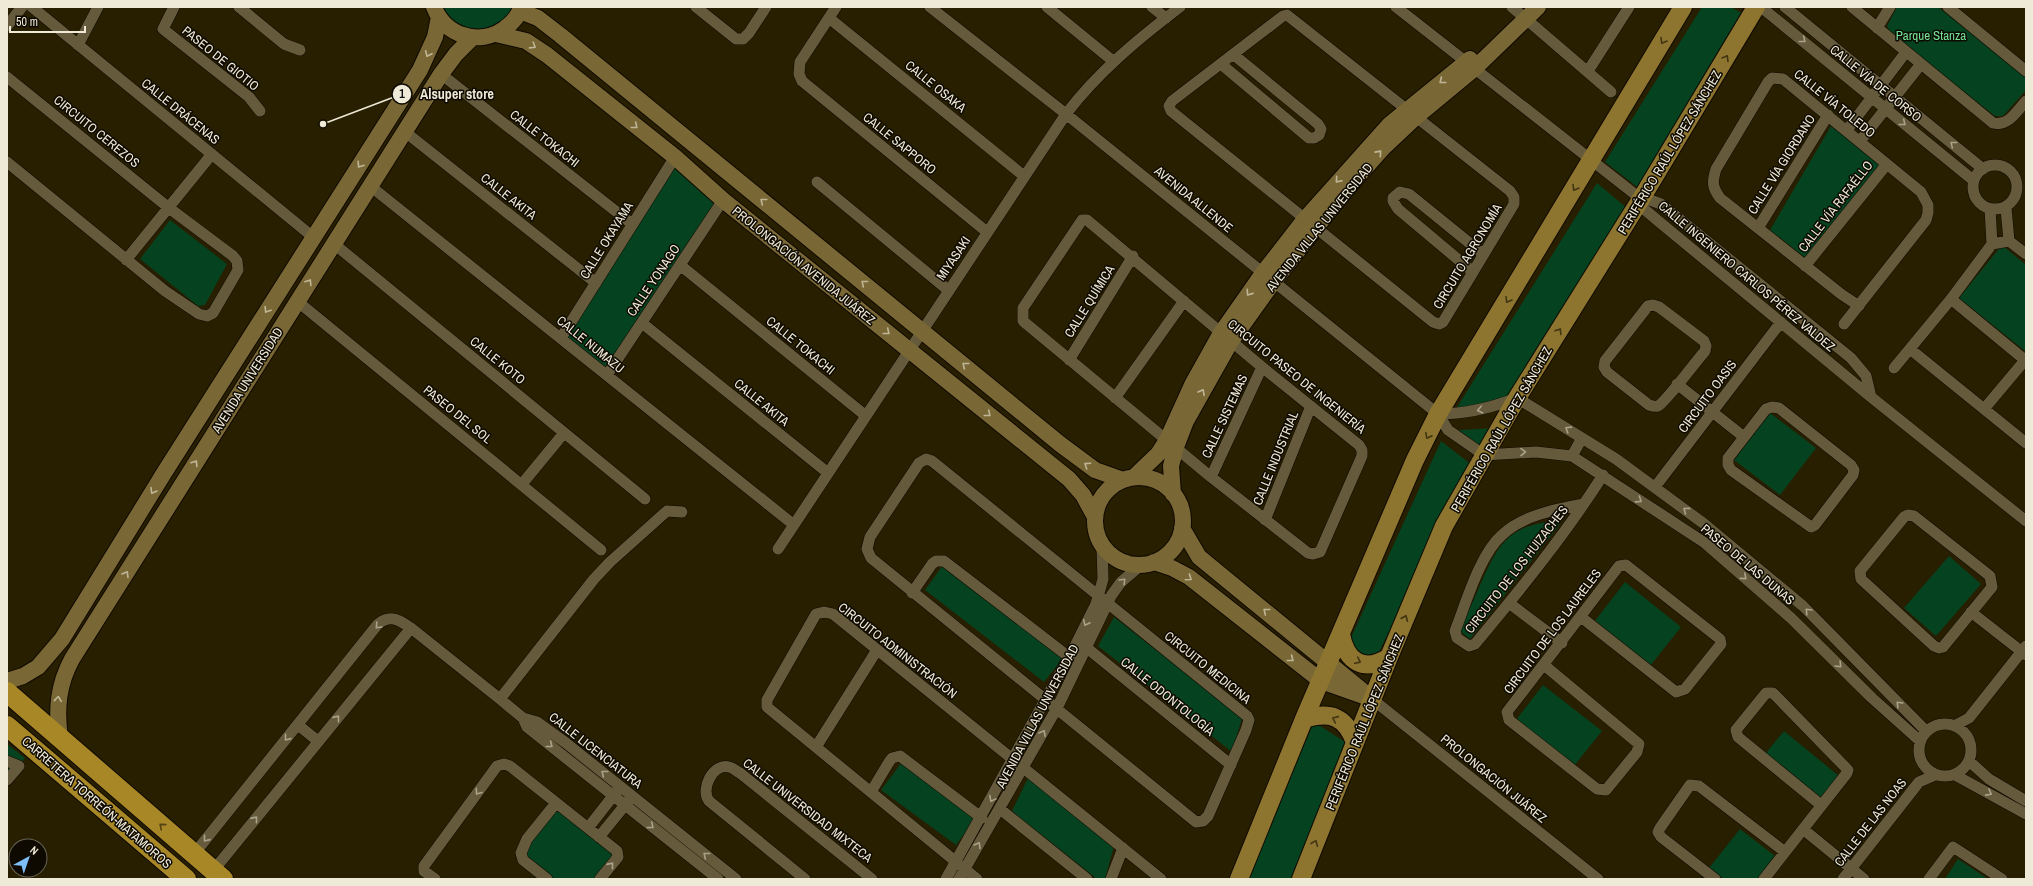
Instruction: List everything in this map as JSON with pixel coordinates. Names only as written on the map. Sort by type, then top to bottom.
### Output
[{"type":"highway","points":[[7,692],[218,875]]},
{"type":"highway","name":"CARRETERA TORREÓN-MATAMOROS","points":[[7,726],[186,879]]},
{"type":"main road","points":[[1239,879],[1304,719],[1415,460],[1438,414],[1683,7]]},
{"type":"main road","name":"PERIFÉRICO RAÚL LÓPEZ SÁNCHEZ","points":[[1301,879],[1389,657],[1444,526],[1517,398],[1641,199],[1756,7]]},
{"type":"main road","points":[[1341,634],[1346,651],[1358,662],[1374,665],[1389,657]]},
{"type":"main road","points":[[1304,719],[1326,715],[1336,718],[1345,724],[1351,732],[1355,742]]},
{"type":"street","points":[[7,26],[22,7]]},
{"type":"street","name":"CALLE DRÁCENAS","points":[[32,7],[313,237]]},
{"type":"street","points":[[78,45],[98,7]]},
{"type":"street","name":"PASEO DE GIOTIO","points":[[174,7],[163,29],[249,97],[260,111]]},
{"type":"street","points":[[239,7],[284,44],[300,50]]},
{"type":"street","points":[[696,7],[736,39],[743,39],[749,34],[766,7]]},
{"type":"street","points":[[829,18],[836,7]]},
{"type":"street","name":"AVENIDA ALLENDE","points":[[930,7],[1066,114],[1438,414],[1448,430],[1484,455]]},
{"type":"street","points":[[1047,7],[1113,61]]},
{"type":"street","points":[[1152,7],[1166,18]]},
{"type":"street","name":"MIYASAKI","points":[[778,549],[948,290],[1066,114],[1091,83],[1113,61],[1180,7]]},
{"type":"street","name":"CALLE INGENIERO CARLOS PÉREZ VALDEZ","points":[[1396,7],[1641,199],[1644,209],[1871,397],[2026,522]]},
{"type":"street","name":"AVENIDA VILLAS UNIVERSIDAD","points":[[1128,478],[1150,463],[1171,443],[1186,421],[1226,337],[1268,277],[1310,223],[1342,193],[1383,148],[1412,112],[1471,65],[1519,11],[1538,7]]},
{"type":"street","name":"CALLE VÍA DE CORSO","points":[[1761,7],[1974,180]]},
{"type":"street","name":"CALLE VÍA DE CORSO","points":[[1784,7],[1983,169]]},
{"type":"street","points":[[1852,7],[1993,123],[2001,124],[2009,120],[2026,101]]},
{"type":"street","points":[[1877,28],[1890,7]]},
{"type":"street","points":[[1948,7],[2026,71]]},
{"type":"street","points":[[436,12],[453,31],[472,38],[496,34],[510,25],[520,9]]},
{"type":"street","name":"PROLONGACIÓN AVENIDA JUÁREZ","points":[[520,9],[544,22],[1086,465],[1108,476],[1128,478]]},
{"type":"street","points":[[1588,71],[1624,9]]},
{"type":"street","points":[[1519,11],[1611,92]]},
{"type":"street","name":"AVENIDA UNIVERSIDAD","points":[[7,681],[23,676],[42,663],[62,639],[313,237],[420,70],[435,37],[436,12]]},
{"type":"street","name":"CIRCUITO AGRONOMÍA","points":[[1287,15],[1412,112],[1510,191],[1514,197],[1514,204],[1443,322],[1436,324],[1171,111],[1169,106],[1172,100],[1234,55],[1283,16],[1287,15]]},
{"type":"street","name":"CALLE SAPPORO","points":[[829,18],[800,62],[799,74],[802,81],[987,232]]},
{"type":"street","name":"CALLE OSAKA","points":[[829,18],[1024,176]]},
{"type":"street","name":"PROLONGACIÓN AVENIDA JUÁREZ","points":[[496,34],[526,42],[547,55],[675,157],[723,200],[1069,480],[1083,495],[1095,517]]},
{"type":"street","name":"AVENIDA UNIVERSIDAD","points":[[60,738],[57,717],[58,698],[61,683],[72,659],[369,185],[441,74],[456,54],[472,38]]},
{"type":"street","points":[[1846,130],[1906,52]]},
{"type":"street","points":[[1221,64],[1309,138],[1314,138],[1319,135],[1321,129],[1318,124],[1234,55]]},
{"type":"street","points":[[1860,141],[1921,64]]},
{"type":"street","name":"CALLE TOKACHI","points":[[441,74],[632,224]]},
{"type":"street","name":"CIRCUITO CEREZOS","points":[[7,77],[237,261],[238,270],[213,313],[207,316],[199,314],[184,305],[126,260],[7,162]]},
{"type":"street","name":"CALLE VÍA TOLEDO","points":[[1844,324],[1859,306],[1926,220],[1928,205],[1921,192],[1783,79],[1776,77],[1768,82],[1716,169],[1712,182],[1714,190],[1720,198],[1805,266],[1859,306]]},
{"type":"street","name":"CALLE VÍA GIORDANO","points":[[1758,228],[1828,115]]},
{"type":"street","name":"CALLE AKITA","points":[[404,131],[596,283]]},
{"type":"street","points":[[126,260],[212,154]]},
{"type":"street","name":"CALLE OKAYAMA","points":[[561,338],[675,157]]},
{"type":"street","name":"CALLE VÍA RAFAÉLLO","points":[[1805,266],[1887,164]]},
{"type":"street","points":[[1992,165],[1999,165],[2021,177],[2022,191],[2012,204],[2006,208],[1990,209],[1979,203],[1974,196],[1974,180],[1983,169],[1992,165]]},
{"type":"street","points":[[817,182],[948,290]]},
{"type":"street","name":"CALLE NUMAZU","points":[[369,185],[794,525]]},
{"type":"street","points":[[1473,272],[1398,208],[1393,201],[1393,198],[1400,192],[1409,194],[1483,254]]},
{"type":"street","points":[[1641,199],[1650,200],[1661,204],[1851,358],[1866,376],[1871,397]]},
{"type":"street","name":"CALLE YONAGO","points":[[607,375],[723,200]]},
{"type":"street","points":[[2006,208],[2009,241],[2026,254]]},
{"type":"street","points":[[1894,368],[1951,299],[1992,244],[1990,209]]},
{"type":"street","name":"CIRCUITO PASEO DE INGENIERÍA","points":[[1082,220],[1087,220],[1132,256],[1184,301],[1262,367],[1359,445],[1362,450],[1362,456],[1320,552],[1313,554],[1308,553],[1265,520],[1023,321],[1023,308],[1082,220]]},
{"type":"street","points":[[1992,244],[2009,241]]},
{"type":"street","name":"CALLE KOTO","points":[[334,243],[645,500]]},
{"type":"street","name":"CALLE QUÍMICA","points":[[1069,360],[1132,256]]},
{"type":"street","name":"CALLE TOKACHI","points":[[680,265],[866,416]]},
{"type":"street","points":[[1951,299],[2026,360],[1984,409]]},
{"type":"street","name":"PASEO DEL SOL","points":[[297,301],[601,550]]},
{"type":"street","points":[[1115,398],[1184,301]]},
{"type":"street","points":[[1653,305],[1659,307],[1704,341],[1706,346],[1704,351],[1678,384],[1659,406],[1653,407],[1607,372],[1604,367],[1605,361],[1648,306],[1653,305]]},
{"type":"street","name":"CIRCUITO OASIS","points":[[1655,487],[1781,322]]},
{"type":"street","name":"CALLE AKITA","points":[[642,323],[828,473]]},
{"type":"street","points":[[1910,349],[2026,443]]},
{"type":"street","name":"CALLE SISTEMAS","points":[[1211,477],[1262,367]]},
{"type":"street","points":[[1678,384],[1744,437]]},
{"type":"street","points":[[1438,414],[1478,411],[1517,398]]},
{"type":"street","name":"PASEO DE LAS DUNAS","points":[[1517,398],[1582,438],[1655,487],[1715,533],[1803,606],[1926,731]]},
{"type":"street","name":"CALLE INDUSTRIAL","points":[[1265,520],[1311,406]]},
{"type":"street","points":[[1779,408],[1851,465],[1854,470],[1853,475],[1815,525],[1811,527],[1731,470],[1728,465],[1728,458],[1744,437],[1766,409],[1779,408]]},
{"type":"street","points":[[522,484],[564,433]]},
{"type":"street","points":[[1572,456],[1582,438]]},
{"type":"street","name":"AVENIDA VILLAS UNIVERSIDAD","points":[[1171,443],[1173,494]]},
{"type":"street","name":"PASEO DE LAS DUNAS","points":[[1484,455],[1536,452],[1572,456],[1602,475],[1705,543],[1791,618],[1872,698],[1920,741]]},
{"type":"street","name":"CIRCUITO MEDICINA","points":[[926,459],[932,461],[1247,716],[1249,720],[1246,730],[1232,765],[1208,816],[1203,821],[1196,822],[1046,699],[912,593],[871,558],[867,549],[867,543],[919,462],[926,459]]},
{"type":"street","name":"CIRCUITO DE LOS HUIZACHES","points":[[1584,504],[1562,508],[1530,518],[1501,535],[1492,546],[1482,566],[1455,634],[1463,642],[1472,647],[1510,603],[1584,504],[1602,475]]},
{"type":"street","points":[[1145,477],[1159,482],[1173,494],[1180,507],[1182,528],[1199,557],[1329,662],[1372,699],[1321,681],[1189,577],[1172,568],[1147,564],[1130,564],[1119,560],[1102,546],[1096,532],[1095,517],[1101,497],[1108,489],[1128,478],[1145,477]]},
{"type":"street","points":[[500,699],[594,579],[610,562],[667,511],[682,512]]},
{"type":"street","points":[[1908,515],[1914,516],[1990,576],[1992,587],[1972,612],[1943,647],[1939,648],[1934,646],[1861,579],[1860,571],[1904,517],[1908,515]]},
{"type":"street","points":[[1147,564],[1173,549],[1182,528]]},
{"type":"street","points":[[1705,543],[1715,533]]},
{"type":"street","name":"AVENIDA VILLAS UNIVERSIDAD","points":[[946,879],[960,866],[1000,809],[1057,708],[1087,648],[1103,600],[1102,546]]},
{"type":"street","points":[[912,593],[932,564],[936,561],[944,561],[1069,657]]},
{"type":"street","name":"AVENIDA VILLAS UNIVERSIDAD","points":[[958,879],[960,866],[982,818],[1069,657],[1103,600],[1121,582],[1147,564]]},
{"type":"street","name":"CIRCUITO DE LOS LAURELES","points":[[1544,665],[1639,744],[1637,752],[1606,790],[1597,789],[1509,720],[1507,712],[1544,665],[1562,643],[1580,617],[1619,566],[1622,564],[1720,639],[1721,644],[1684,689],[1676,692],[1580,617]]},
{"type":"street","points":[[97,582],[114,593]]},
{"type":"street","points":[[1510,603],[1562,643]]},
{"type":"street","name":"CIRCUITO ADMINISTRACIÓN","points":[[977,879],[770,711],[766,704],[816,614],[824,612],[833,614],[1160,879]]},
{"type":"street","points":[[1954,726],[1969,718],[2025,651],[1972,612]]},
{"type":"street","points":[[194,854],[378,624],[389,618],[396,618],[411,628],[523,718]]},
{"type":"street","points":[[218,875],[318,741],[411,628]]},
{"type":"street","name":"CALLE ODONTOLOGÍA","points":[[1087,648],[1232,765]]},
{"type":"street","points":[[816,747],[877,650]]},
{"type":"street","points":[[1764,879],[1848,770],[1794,714],[1770,692],[1766,692],[1736,730],[1738,737],[1821,805]]},
{"type":"street","name":"PROLONGACIÓN JUÁREZ","points":[[1372,699],[1598,879]]},
{"type":"street","name":"CALLE LICENCIATURA","points":[[523,718],[537,722],[549,730],[736,879]]},
{"type":"street","name":"CALLE LICENCIATURA","points":[[523,718],[527,727],[718,879]]},
{"type":"street","points":[[1966,735],[1954,726],[1940,724],[1926,731],[1920,741],[1919,756],[1922,763],[1935,775],[1955,775],[1963,769],[1969,761],[1971,748],[1966,735],[1969,718]]},
{"type":"street","points":[[298,725],[318,741]]},
{"type":"street","points":[[871,792],[892,758],[900,756],[982,818]]},
{"type":"street","points":[[7,761],[19,766],[7,780]]},
{"type":"street","points":[[1969,761],[1989,779],[2026,801]]},
{"type":"street","name":"CALLE DE LAS NOAS","points":[[1919,782],[1922,763]]},
{"type":"street","points":[[435,879],[424,871],[424,866],[497,766],[504,764],[510,766],[588,828],[619,855],[600,879]]},
{"type":"street","name":"CALLE UNIVERSIDAD MIXTECA","points":[[805,879],[709,801],[705,793],[706,786],[713,774],[724,767],[728,767],[740,773],[872,879]]},
{"type":"street","name":"CALLE DE LAS NOAS","points":[[1843,879],[1919,782],[1935,775]]},
{"type":"street","points":[[1955,775],[2026,814]]},
{"type":"street","points":[[1715,879],[1661,837],[1658,832],[1690,785],[1699,786],[1785,852]]},
{"type":"street","points":[[588,828],[621,786]]},
{"type":"street","points":[[599,837],[633,796]]},
{"type":"street","points":[[547,879],[523,860],[521,853],[527,839],[556,803]]},
{"type":"street","points":[[1000,809],[1087,879]]},
{"type":"street","points":[[1802,830],[1850,870],[1864,879]]},
{"type":"street","points":[[1928,879],[1953,847],[2002,879]]},
{"type":"street","points":[[1111,879],[1123,848]]},
{"type":"green space","points":[[438,7],[515,7],[507,21],[482,33],[455,27]]},
{"type":"green space","points":[[1702,7],[1731,7],[1743,14],[1641,190],[1605,162]]},
{"type":"green space","name":"Parque Stanza","points":[[1897,7],[1938,7],[2026,78],[2026,90],[2003,116],[1995,116],[1892,36],[1887,26]]},
{"type":"green space","points":[[1831,126],[1881,165],[1807,259],[1770,230]]},
{"type":"green space","points":[[675,162],[717,203],[605,369],[565,337]]},
{"type":"green space","points":[[1597,183],[1628,209],[1516,394],[1454,412]]},
{"type":"green space","points":[[170,220],[227,264],[205,305],[198,306],[140,259]]},
{"type":"green space","points":[[2002,245],[2026,265],[2025,351],[1959,298]]},
{"type":"green space","points":[[1770,413],[1816,448],[1780,495],[1734,460]]},
{"type":"green space","points":[[1494,428],[1476,452],[1446,431]]},
{"type":"green space","points":[[1441,441],[1472,465],[1377,656],[1361,658],[1349,642]]},
{"type":"green space","points":[[1547,522],[1560,524],[1470,639],[1460,631],[1498,550],[1512,535],[1522,529]]},
{"type":"green space","points":[[1949,556],[1981,584],[1936,636],[1904,608]]},
{"type":"green space","points":[[943,565],[1063,658],[1044,682],[925,590]]},
{"type":"green space","points":[[1625,582],[1681,627],[1650,666],[1594,622]]},
{"type":"green space","points":[[1114,617],[1242,718],[1232,752],[1098,646]]},
{"type":"green space","points":[[1543,685],[1602,731],[1574,766],[1516,720]]},
{"type":"green space","points":[[1314,722],[1345,742],[1306,852],[1294,879],[1247,879]]},
{"type":"green space","points":[[1784,731],[1839,776],[1822,800],[1765,754]]},
{"type":"green space","points":[[7,744],[25,758],[7,780]]},
{"type":"green space","points":[[902,762],[976,818],[956,845],[881,790]]},
{"type":"green space","points":[[1028,778],[1114,846],[1105,879],[1097,879],[1012,811]]},
{"type":"green space","points":[[556,805],[617,854],[598,879],[552,879],[522,853]]},
{"type":"green space","points":[[1740,829],[1775,856],[1757,879],[1724,879],[1709,868]]},
{"type":"green space","points":[[1958,859],[1988,879],[1945,879]]},
{"type":"place","name":"Alsuper store","points":[[323,124]]}]
